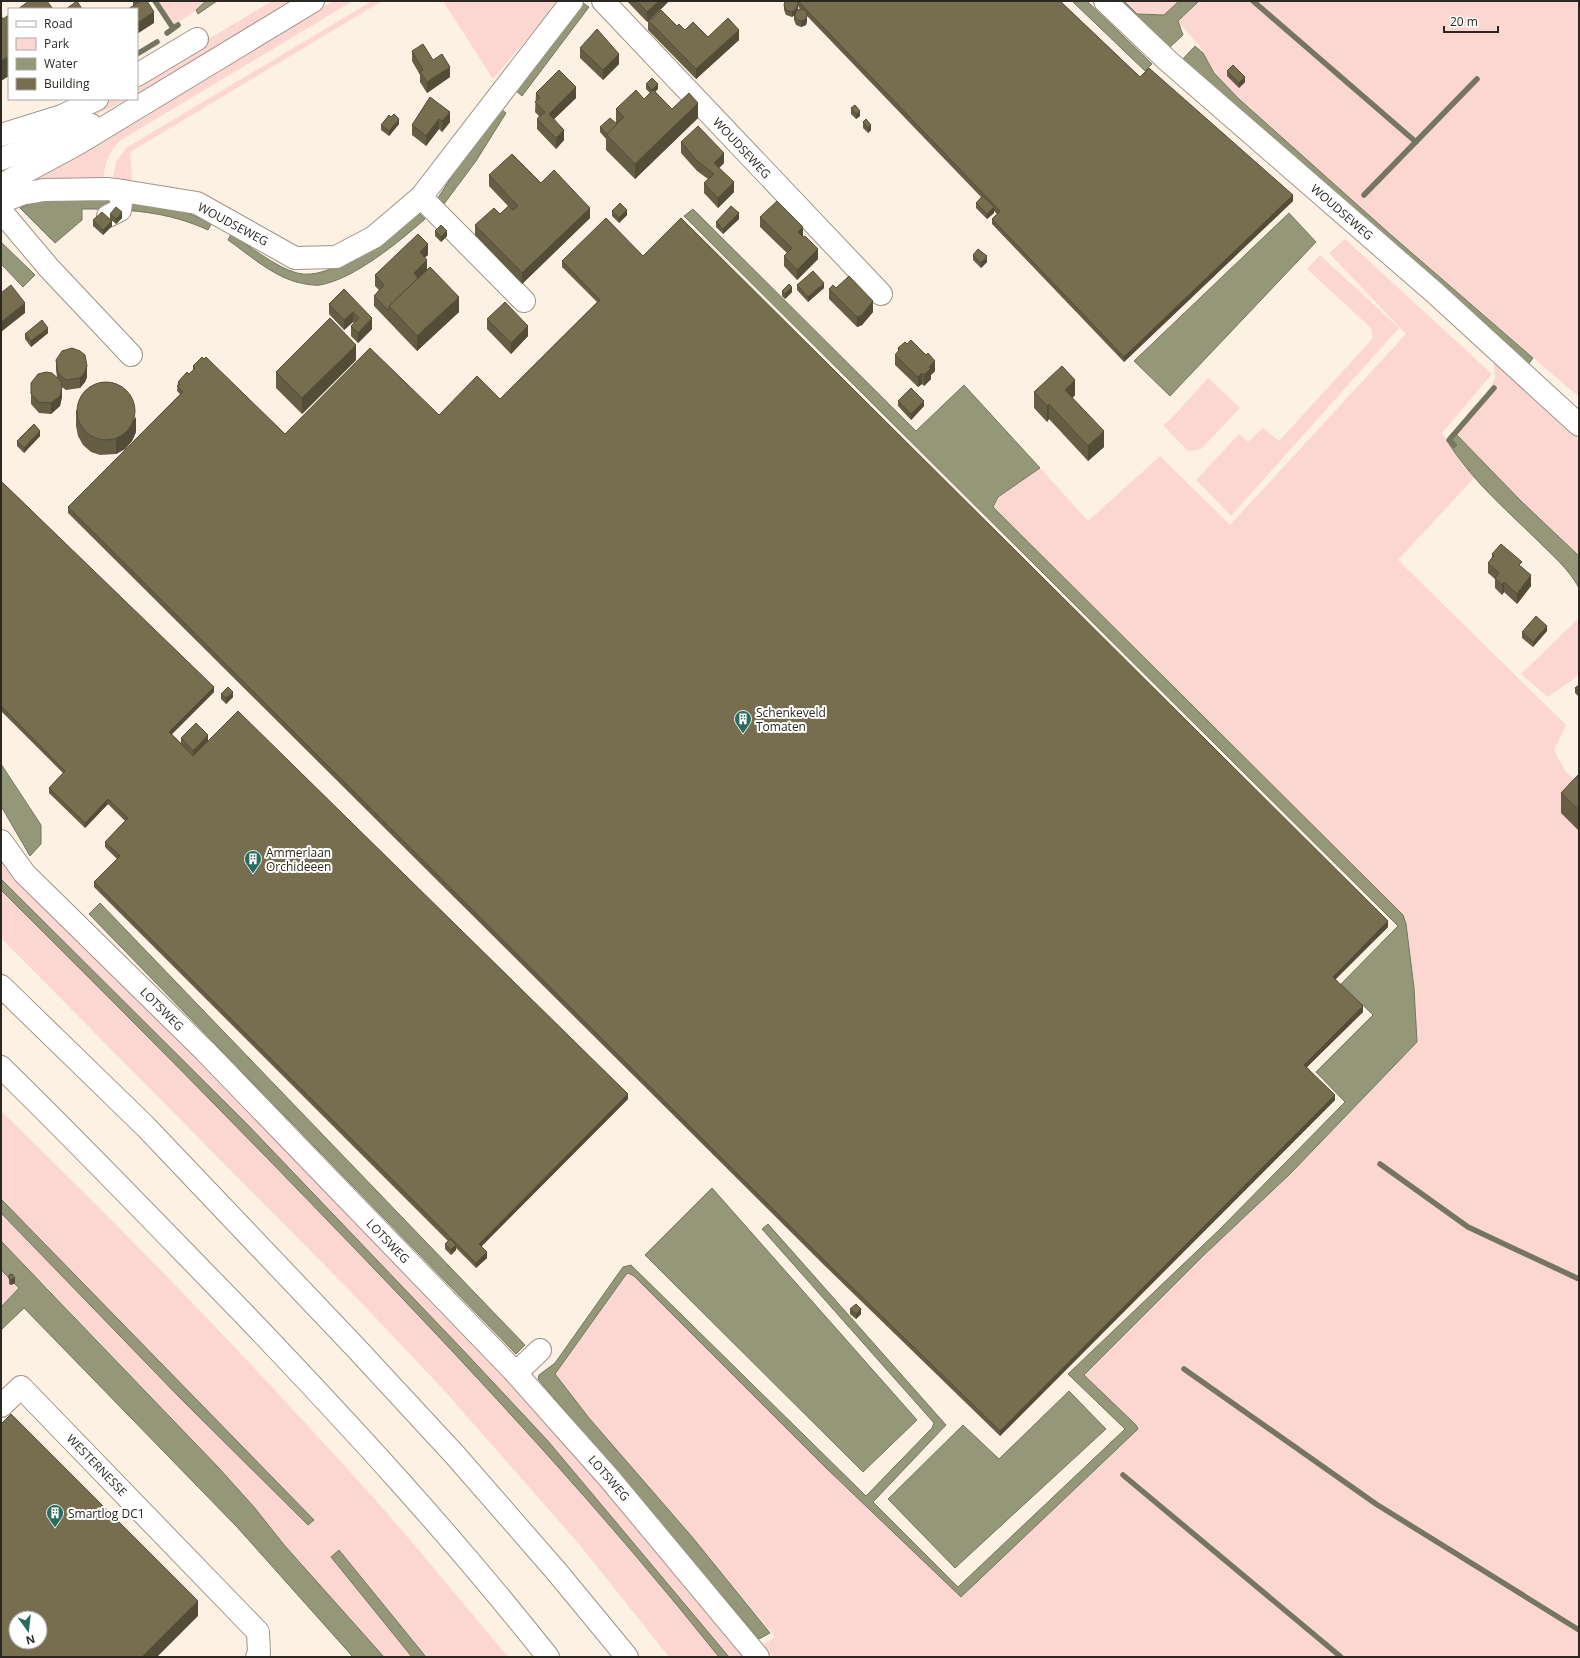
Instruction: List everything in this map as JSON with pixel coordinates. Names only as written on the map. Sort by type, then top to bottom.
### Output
[{"type":"main road","points":[[1,185],[71,148],[117,118],[313,1]]},
{"type":"main road","name":"WOUDSEWEG","points":[[1,202],[21,194],[44,190],[107,189],[118,205],[197,203],[295,258],[336,257],[374,237],[421,197],[572,1]]},
{"type":"main road","name":"WOUDSEWEG","points":[[603,1],[881,294]]},
{"type":"main road","name":"WOUDSEWEG","points":[[1104,1],[1168,61],[1435,293],[1579,425]]},
{"type":"main road","points":[[138,74],[197,39]]},
{"type":"main road","points":[[1,135],[62,116],[96,100]]},
{"type":"main road","points":[[1,159],[72,131],[117,118]]},
{"type":"main road","points":[[421,197],[524,301]]},
{"type":"main road","points":[[1,211],[49,268],[131,355]]},
{"type":"main road","name":"LOTSWEG","points":[[1,841],[24,873],[205,1051],[516,1373],[609,1478],[758,1657]]},
{"type":"main road","points":[[1,986],[146,1127],[357,1349],[460,1460],[557,1572],[627,1657]]},
{"type":"main road","points":[[1,1067],[97,1161],[319,1393],[495,1590],[548,1657]]},
{"type":"main road","points":[[516,1373],[540,1350]]},
{"type":"main road","name":"WESTERNESSE","points":[[1,1406],[21,1387],[258,1632],[259,1653],[257,1657]]},
{"type":"green space","points":[[154,1],[206,1],[195,11],[173,26]]},
{"type":"green space","points":[[272,1],[293,1],[138,93],[138,81]]},
{"type":"green space","points":[[333,1],[353,1],[121,140],[110,153],[103,180],[17,185],[81,152]]},
{"type":"green space","points":[[372,1],[382,1],[130,152],[132,177],[129,187],[113,179],[116,162],[126,148]]},
{"type":"green space","points":[[443,1],[559,1],[493,79]]},
{"type":"green space","points":[[1124,1],[1179,1],[1164,15],[1137,14]]},
{"type":"green space","points":[[1199,1],[1579,1],[1579,397],[1390,234],[1239,99],[1214,73],[1199,45],[1178,22]]},
{"type":"green space","points":[[108,100],[126,100],[69,128],[1,154],[1,143],[102,104]]},
{"type":"green space","points":[[1345,239],[1492,374],[1442,433],[1462,465],[1474,478],[1398,560],[1566,725],[1554,750],[1566,772],[1579,783],[1579,1657],[773,1657],[763,1645],[775,1637],[693,1538],[589,1418],[555,1374],[628,1273],[634,1276],[825,1467],[961,1597],[1138,1429],[1136,1425],[1084,1376],[1204,1255],[1290,1174],[1417,1042],[1403,915],[993,507],[998,497],[1040,468],[1088,521],[1160,456],[1230,525],[1406,334],[1329,253]]},
{"type":"green space","points":[[1320,255],[1399,328],[1231,516],[1196,480],[1239,434],[1248,442],[1263,428],[1279,441],[1373,338],[1371,328],[1307,269]]},
{"type":"green space","points":[[1490,350],[1579,427],[1579,556],[1521,501],[1454,432],[1468,413],[1489,391],[1495,378],[1494,364]]},
{"type":"green space","points":[[1208,378],[1240,408],[1201,449],[1188,451],[1163,425],[1171,419]]},
{"type":"green space","points":[[1579,616],[1579,675],[1548,697],[1521,674],[1578,619]]},
{"type":"green space","points":[[1,861],[36,900],[218,1076],[498,1367],[628,1512],[747,1657],[669,1657],[579,1544],[442,1388],[355,1296],[1,938]]},
{"type":"green space","points":[[1,1111],[139,1248],[317,1435],[416,1547],[508,1657],[426,1657],[339,1550],[331,1557],[412,1657],[384,1657],[285,1546],[254,1507],[186,1433],[41,1281],[1,1254]]},
{"type":"green space","points":[[1,1270],[19,1288],[1,1307]]},
{"type":"water","points":[[206,1],[217,1],[198,14],[196,10]]},
{"type":"water","points":[[580,1],[589,7],[522,96],[514,89]]},
{"type":"water","points":[[1072,1],[1087,1],[1152,64],[1145,71]]},
{"type":"water","points":[[1112,1],[1124,1],[1137,14],[1164,15],[1179,1],[1199,1],[1178,21],[1183,35],[1168,49]]},
{"type":"water","points":[[1195,46],[1203,53],[1214,73],[1239,99],[1390,234],[1533,358],[1527,366],[1181,61]]},
{"type":"water","points":[[497,106],[506,113],[476,161],[441,208],[436,201]]},
{"type":"water","points":[[75,197],[176,209],[212,222],[208,230],[177,219],[146,212],[82,209],[82,220],[55,243],[20,208],[35,202]]},
{"type":"water","points":[[693,209],[916,431],[964,385],[1040,468],[998,497],[993,507],[1403,915],[1406,924],[1414,988],[1417,1042],[1290,1174],[1204,1255],[1084,1375],[1136,1425],[1138,1429],[961,1597],[825,1467],[634,1276],[628,1273],[555,1374],[589,1418],[693,1538],[770,1633],[759,1639],[538,1379],[539,1375],[555,1363],[623,1267],[631,1265],[866,1496],[932,1428],[934,1423],[762,1229],[768,1224],[946,1425],[873,1502],[958,1587],[1125,1429],[1068,1374],[1220,1229],[1345,1102],[1316,1072],[1373,1015],[1341,984],[1398,926],[684,216]]},
{"type":"water","points":[[418,212],[425,219],[376,258],[347,275],[320,285],[302,283],[284,278],[259,263],[228,240],[231,234],[280,266],[297,273],[311,274],[327,270],[344,263],[377,242]]},
{"type":"water","points":[[1289,213],[1316,242],[1170,396],[1134,361]]},
{"type":"water","points":[[1,242],[35,275],[23,287],[1,264]]},
{"type":"water","points":[[1454,432],[1521,501],[1579,556],[1579,588],[1570,574],[1559,562],[1478,482],[1468,470],[1449,444]]},
{"type":"water","points":[[1,764],[41,825],[41,844],[30,856],[1,806]]},
{"type":"water","points":[[1,879],[246,1123],[462,1349],[548,1441],[729,1657],[719,1657],[632,1552],[543,1450],[404,1300],[136,1024],[1,890]]},
{"type":"water","points":[[100,903],[525,1345],[516,1354],[89,914]]},
{"type":"water","points":[[712,1188],[917,1420],[863,1472],[645,1255]]},
{"type":"water","points":[[1,1199],[314,1520],[308,1525],[181,1399],[1,1213]]},
{"type":"water","points":[[1,1241],[218,1467],[254,1507],[285,1546],[384,1657],[353,1657],[237,1527],[24,1308],[1,1330],[1,1307],[19,1288],[1,1270]]},
{"type":"water","points":[[1069,1391],[1106,1429],[955,1568],[888,1499],[963,1425],[999,1459]]},
{"type":"water","points":[[339,1550],[426,1657],[412,1657],[331,1557]]},
{"type":"building","points":[[29,1],[47,1],[52,8],[19,8]]},
{"type":"building","points":[[77,1],[81,8],[67,8]]},
{"type":"building","points":[[138,1],[147,1],[154,12],[138,22],[138,8],[130,8],[139,2]]},
{"type":"building","points":[[637,1],[659,1],[647,12]]},
{"type":"building","points":[[785,1],[797,1],[798,4],[796,9],[792,12],[786,10],[784,5]]},
{"type":"building","points":[[798,1],[1060,1],[1140,77],[1149,68],[1293,195],[1124,357],[992,219],[1000,211]]},
{"type":"building","points":[[803,9],[806,10],[806,20],[799,21],[796,20],[795,13],[796,10]]},
{"type":"building","points":[[661,10],[677,26],[679,24],[685,30],[693,22],[708,37],[728,18],[739,30],[696,69],[648,20],[650,18],[651,20]]},
{"type":"building","points":[[1,16],[3,19],[8,16],[8,57],[1,61]]},
{"type":"building","points":[[597,29],[619,54],[603,70],[580,48]]},
{"type":"building","points":[[423,44],[433,60],[442,54],[450,67],[427,82],[420,72],[423,70],[412,51]]},
{"type":"building","points":[[1233,65],[1245,77],[1239,83],[1227,71]]},
{"type":"building","points":[[559,70],[576,87],[549,114],[564,130],[556,138],[537,119],[545,112],[535,102],[540,98],[536,93]]},
{"type":"building","points":[[652,78],[658,84],[652,90],[646,84]]},
{"type":"building","points":[[636,90],[644,99],[653,90],[672,109],[689,93],[698,103],[635,164],[606,134],[624,117],[616,109]]},
{"type":"building","points":[[430,97],[450,112],[442,121],[439,119],[426,136],[412,125]]},
{"type":"building","points":[[855,105],[860,111],[856,114],[851,108]]},
{"type":"building","points":[[394,114],[399,119],[389,131],[381,125],[389,115],[391,117]]},
{"type":"building","points":[[610,118],[617,124],[607,134],[600,127]]},
{"type":"building","points":[[866,119],[871,125],[868,128],[863,122]]},
{"type":"building","points":[[698,126],[724,153],[714,163],[734,182],[718,198],[704,183],[714,174],[697,161],[681,142]]},
{"type":"building","points":[[512,154],[541,183],[554,170],[590,208],[522,273],[475,225],[494,208],[500,214],[509,206],[513,210],[518,206],[489,175]]},
{"type":"building","points":[[983,196],[994,207],[987,214],[976,203]]},
{"type":"building","points":[[777,201],[803,227],[798,232],[803,237],[805,236],[818,249],[797,270],[784,256],[792,248],[760,217]]},
{"type":"building","points":[[620,203],[627,210],[619,218],[612,211]]},
{"type":"building","points":[[731,206],[739,213],[723,229],[716,222]]},
{"type":"building","points":[[116,207],[122,212],[116,219],[110,214]]},
{"type":"building","points":[[102,212],[112,221],[103,230],[93,220]]},
{"type":"building","name":"Schenkeveld Tomaten","points":[[606,218],[643,256],[681,218],[1388,921],[1333,977],[1363,1006],[1304,1065],[1335,1095],[1000,1431],[825,1261],[68,507],[183,392],[177,386],[180,384],[178,382],[187,372],[189,374],[195,368],[193,366],[202,357],[204,359],[206,357],[285,434],[370,348],[439,415],[477,376],[500,399],[600,300],[562,261]]},
{"type":"building","points":[[441,225],[447,231],[441,237],[435,231]]},
{"type":"building","points":[[418,234],[428,244],[420,252],[427,260],[414,273],[418,278],[389,306],[389,311],[374,296],[384,285],[375,275]]},
{"type":"building","points":[[978,249],[987,256],[981,263],[973,255]]},
{"type":"building","points":[[430,267],[459,297],[417,336],[389,306]]},
{"type":"building","points":[[813,271],[824,283],[808,297],[797,285]]},
{"type":"building","points":[[849,276],[873,301],[862,315],[857,317],[829,289],[833,285],[836,288]]},
{"type":"building","points":[[789,284],[792,287],[785,294],[782,291]]},
{"type":"building","points":[[11,285],[25,303],[1,322],[1,293]]},
{"type":"building","points":[[344,289],[372,318],[358,333],[351,326],[359,318],[353,312],[344,320],[329,304]]},
{"type":"building","points":[[505,302],[528,326],[511,343],[487,319]]},
{"type":"building","points":[[330,318],[356,345],[302,398],[276,372]]},
{"type":"building","points":[[42,320],[48,328],[31,341],[25,334]]},
{"type":"building","points":[[911,340],[926,355],[928,353],[935,361],[924,375],[922,373],[918,377],[895,355],[899,350],[898,348],[905,342],[907,344]]},
{"type":"building","points":[[72,348],[85,355],[87,366],[85,372],[80,378],[66,380],[58,373],[56,360],[62,351]]},
{"type":"building","points":[[1062,366],[1075,380],[1065,390],[1104,431],[1088,446],[1049,404],[1047,406],[1034,392]]},
{"type":"building","points":[[46,372],[52,373],[61,381],[62,387],[60,396],[51,403],[39,402],[31,394],[31,383],[38,374]]},
{"type":"building","points":[[100,382],[112,382],[127,390],[135,405],[135,417],[127,432],[112,440],[100,440],[85,432],[77,417],[77,405],[85,390]]},
{"type":"building","points":[[911,388],[924,401],[911,414],[898,401]]},
{"type":"building","points":[[34,424],[40,431],[24,448],[17,441]]},
{"type":"building","name":"Ammerlaan Orchideeen","points":[[1,481],[214,687],[169,732],[193,756],[238,711],[628,1094],[479,1244],[487,1252],[476,1263],[94,882],[120,856],[105,842],[128,818],[108,799],[85,823],[49,788],[65,771],[1,706]]},
{"type":"building","points":[[1501,544],[1522,562],[1519,565],[1531,575],[1517,594],[1504,582],[1502,585],[1495,578],[1499,573],[1488,563],[1494,556],[1492,554]]},
{"type":"building","points":[[1536,616],[1547,626],[1533,642],[1522,632]]},
{"type":"building","points":[[1579,685],[1579,692],[1575,688]]},
{"type":"building","points":[[228,687],[233,692],[226,698],[221,694]]},
{"type":"building","points":[[196,723],[208,735],[193,751],[181,738]]},
{"type":"building","points":[[1579,774],[1579,810],[1561,793]]},
{"type":"building","points":[[450,1239],[456,1245],[451,1250],[445,1244]]},
{"type":"building","points":[[12,1274],[15,1278],[11,1280],[9,1279],[9,1275]]},
{"type":"building","points":[[856,1304],[861,1309],[856,1314],[850,1309]]},
{"type":"building","name":"Smartlog DC1","points":[[11,1414],[198,1601],[142,1657],[1,1657],[1,1424]]},
{"type":"waterway","points":[[155,1],[173,28]]},
{"type":"waterway","points":[[1253,1],[1416,142]]},
{"type":"waterway","points":[[167,33],[178,25]]},
{"type":"waterway","points":[[138,53],[157,42]]},
{"type":"waterway","points":[[1364,195],[1477,79]]},
{"type":"waterway","points":[[1454,445],[1449,440],[1494,388]]},
{"type":"waterway","points":[[1380,1164],[1468,1227],[1579,1279]]},
{"type":"waterway","points":[[1184,1369],[1376,1504],[1579,1630]]},
{"type":"waterway","points":[[1123,1475],[1341,1657]]},
{"type":"place","name":"Schenkeveld Tomaten","points":[[743,734]]},
{"type":"place","name":"Ammerlaan Orchideeen","points":[[253,874]]},
{"type":"place","name":"Smartlog DC1","points":[[55,1528]]}]
